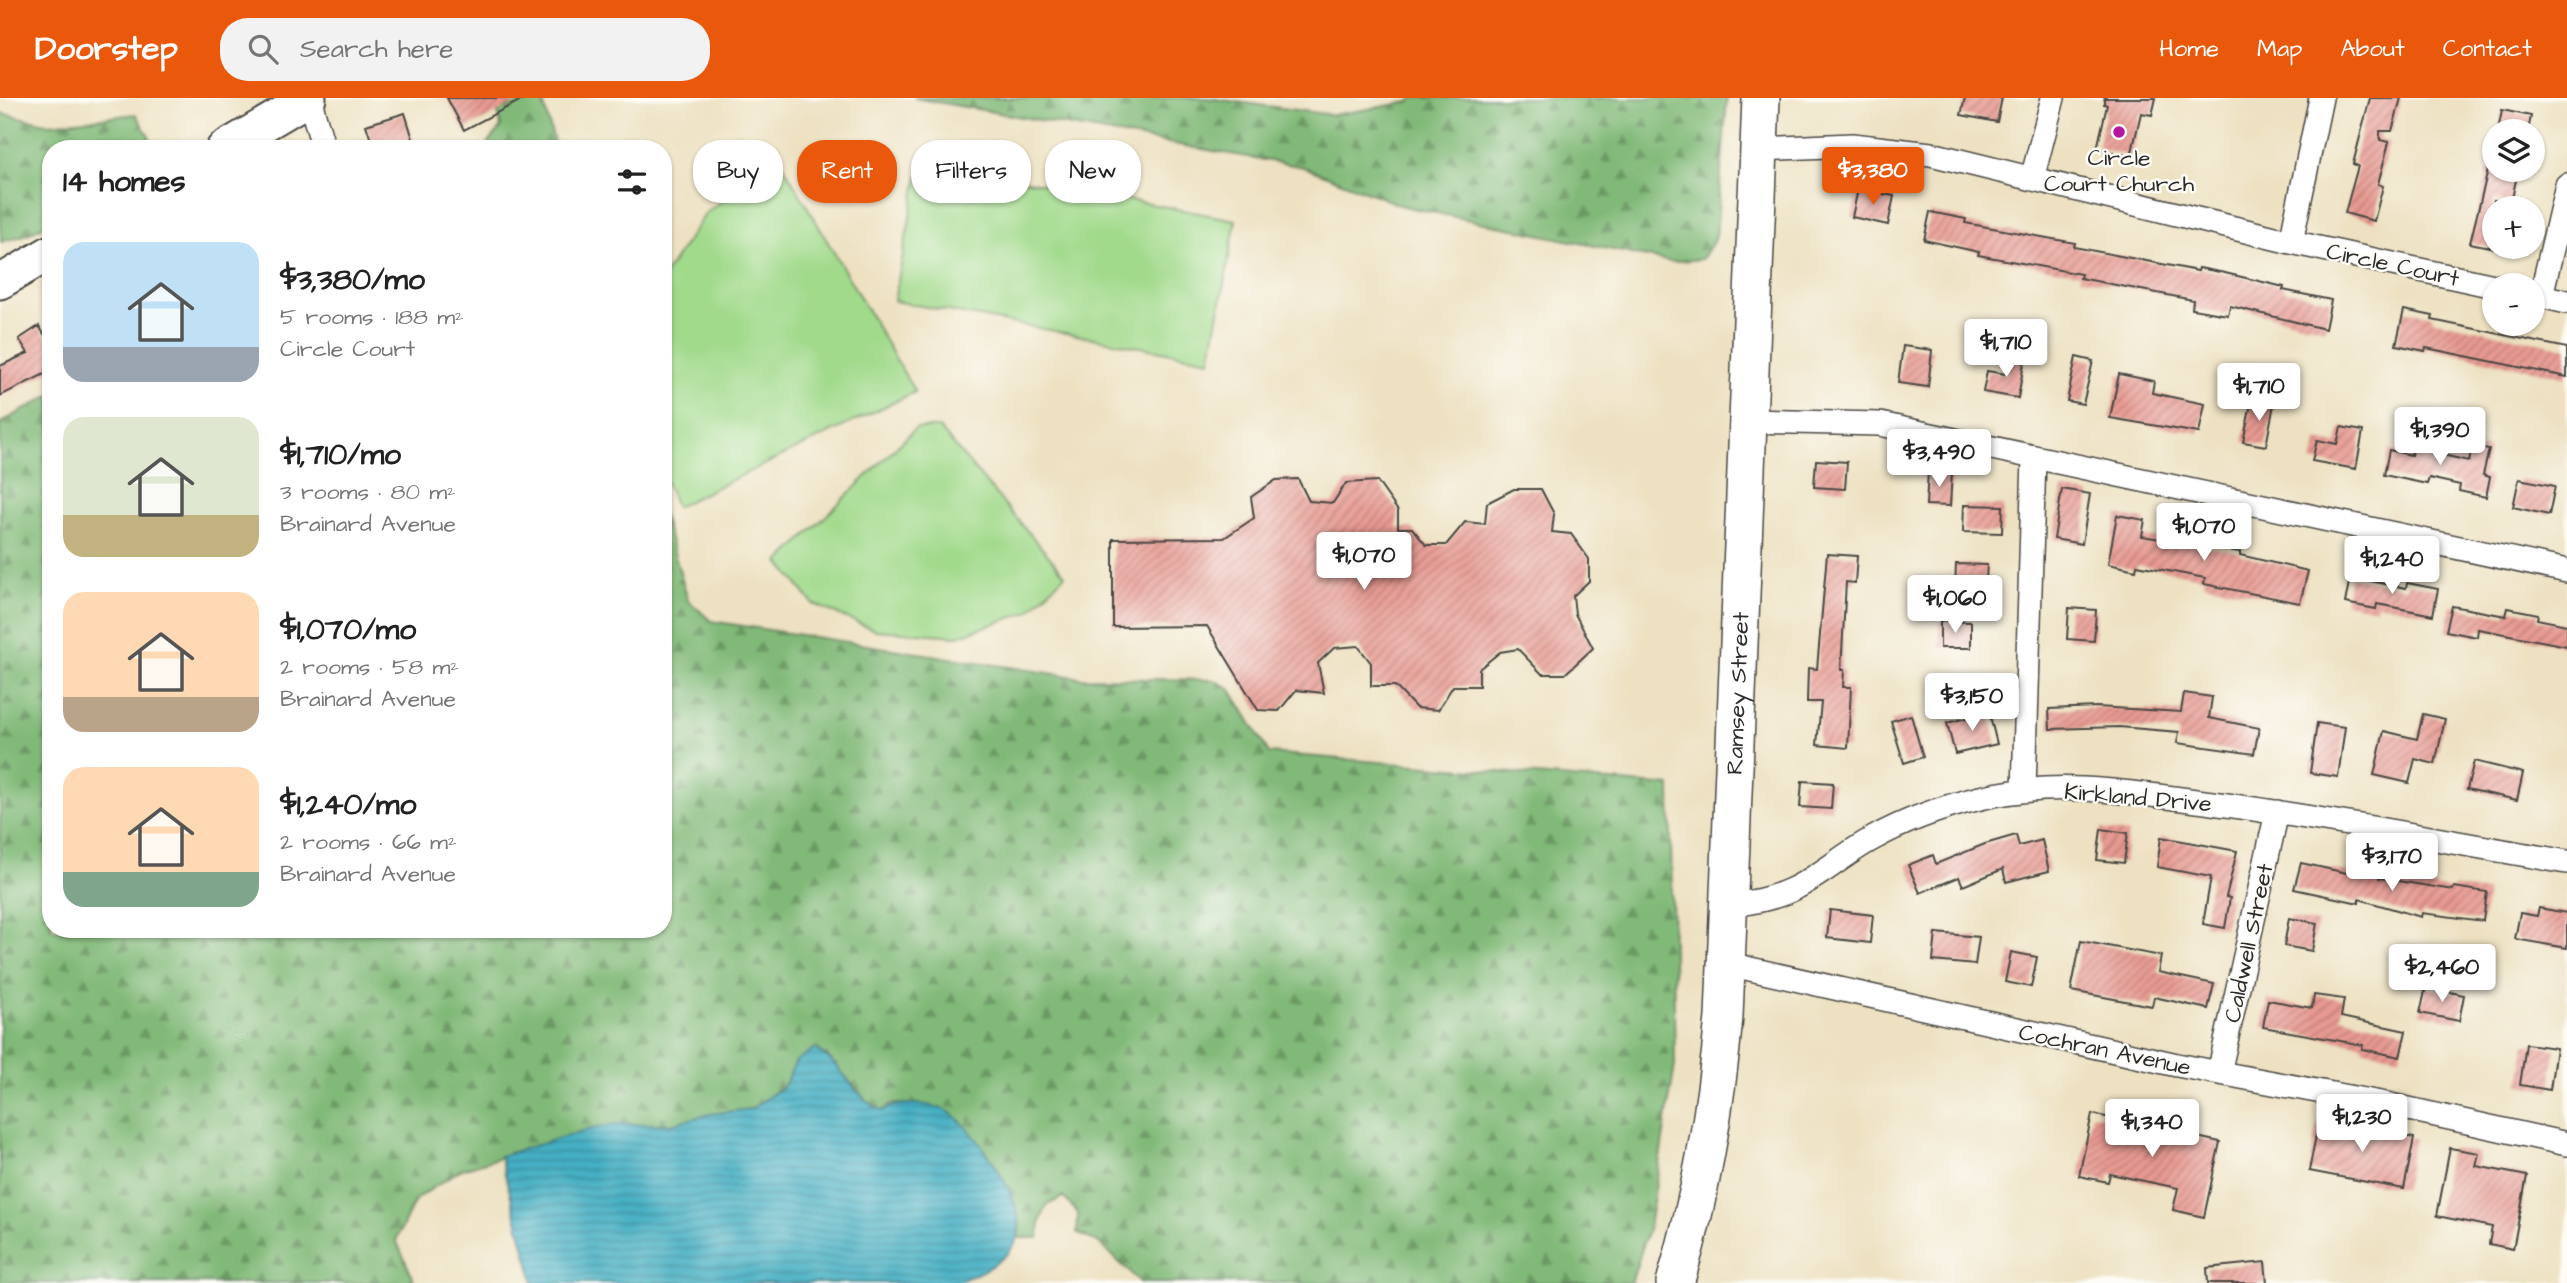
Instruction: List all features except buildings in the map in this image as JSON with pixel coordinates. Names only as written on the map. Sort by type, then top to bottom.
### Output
[{"type":"main road","name":"Ramsey Street","points":[[1675,1283],[1699,1192],[1710,1132],[1728,964],[1761,98]]},
{"type":"street","points":[[238,140],[309,98],[321,140]]},
{"type":"street","points":[[2032,179],[2053,98]]},
{"type":"street","points":[[2291,242],[2321,98]]},
{"type":"street","name":"Circle Court","points":[[1759,149],[1852,145],[1892,147],[2291,242],[2482,283]]},
{"type":"street","points":[[2543,273],[2567,186]]},
{"type":"street","points":[[0,282],[42,257]]},
{"type":"street","points":[[2545,297],[2567,302]]},
{"type":"street","points":[[1749,421],[1880,424],[2567,571]]},
{"type":"street","points":[[2024,790],[2034,458]]},
{"type":"street","name":"Kirkland Drive","points":[[1730,906],[1773,898],[1793,889],[1872,839],[1908,821],[1945,807],[2024,790],[2106,790],[2277,812],[2567,862]]},
{"type":"street","name":"Caldwell Street","points":[[2219,1073],[2277,812]]},
{"type":"street","name":"Cochran Avenue","points":[[1728,964],[2219,1073],[2386,1104],[2567,1144]]},
{"type":"green space","points":[[495,98],[542,98],[554,140],[490,140],[501,127]]},
{"type":"green space","points":[[914,98],[1208,98],[1333,115],[1409,102],[1414,98],[1727,98],[1716,237],[1702,259],[1671,262],[1403,206],[1304,167]]},
{"type":"green space","points":[[0,113],[50,124],[136,114],[151,140],[42,140],[42,226],[1,242]]},
{"type":"green space","points":[[783,165],[797,189],[797,203],[805,203],[915,392],[676,507],[672,497],[672,264],[706,213],[719,203],[783,203]]},
{"type":"green space","points":[[1031,182],[1045,184],[1045,203],[1141,202],[1236,220],[1210,360],[894,301],[913,203],[1031,203]]},
{"type":"green space","points":[[42,400],[42,938],[672,938],[672,546],[688,600],[711,621],[1081,678],[1215,680],[1231,690],[1269,753],[1670,786],[1675,1065],[1649,1227],[1631,1283],[1141,1283],[1098,1242],[1077,1233],[1078,1213],[1063,1197],[1047,1205],[1040,1222],[1039,1238],[1018,1238],[1020,1222],[921,1104],[891,1104],[883,1111],[870,1105],[826,1054],[797,1061],[784,1086],[751,1109],[710,1114],[671,1124],[617,1124],[587,1130],[460,1170],[415,1200],[396,1240],[415,1283],[0,1283],[0,423]]},
{"type":"green space","points":[[916,428],[939,428],[1065,575],[1028,612],[958,636],[875,630],[813,604],[779,562]]},
{"type":"water","points":[[814,1049],[833,1062],[864,1098],[883,1111],[897,1105],[925,1105],[949,1112],[960,1121],[997,1168],[1015,1205],[1019,1222],[1018,1236],[1008,1253],[992,1266],[955,1283],[534,1283],[500,1156],[587,1130],[617,1124],[671,1124],[710,1114],[751,1109],[784,1086],[796,1061]]},
{"type":"place","name":"Circle Court Church","points":[[2119,132]]}]
